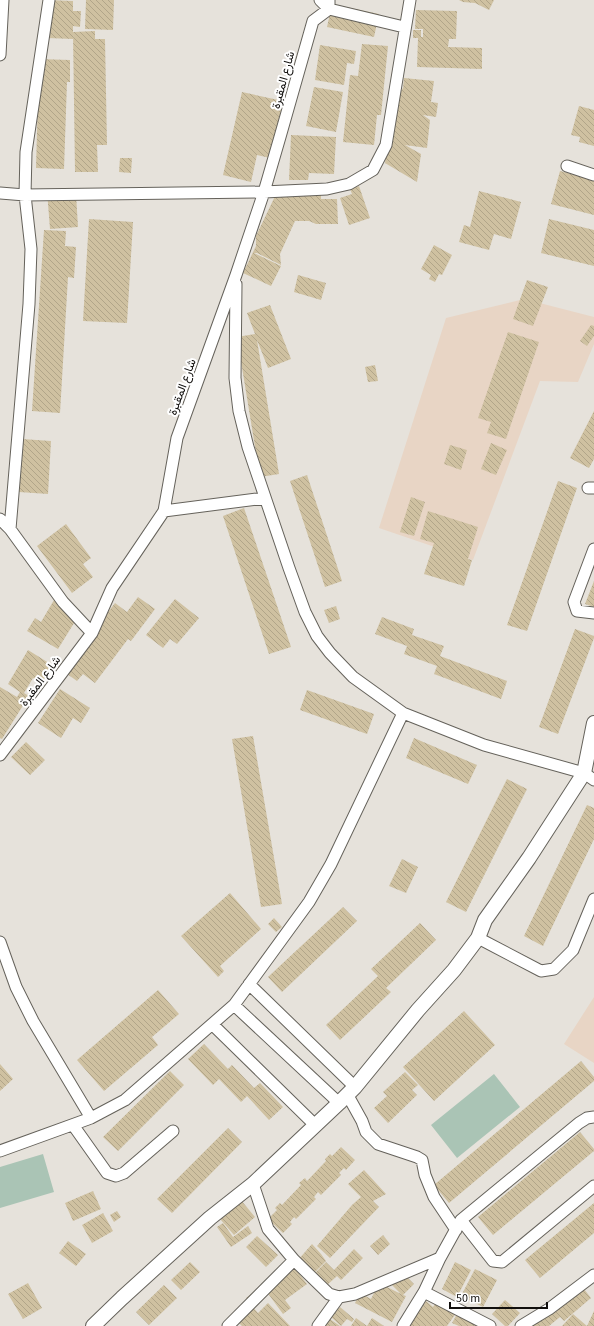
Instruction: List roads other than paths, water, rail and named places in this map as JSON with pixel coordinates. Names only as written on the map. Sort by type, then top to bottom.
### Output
[{"type":"street","points":[[0,55],[3,0]]},
{"type":"street","points":[[10,529],[29,304],[31,249],[25,195],[26,152],[49,0]]},
{"type":"street","points":[[320,0],[329,5],[404,27]]},
{"type":"street","points":[[0,193],[25,195],[264,192],[327,189],[349,184],[373,170],[386,145],[404,27],[410,0]]},
{"type":"street","name":"شارع المقبرة","points":[[0,755],[92,633],[112,588],[164,511],[177,438],[236,275],[264,192],[313,20],[329,5]]},
{"type":"street","points":[[567,166],[594,175]]},
{"type":"street","points":[[236,275],[235,378],[239,411],[248,447],[265,498],[305,612],[317,636],[352,677],[403,713],[484,745],[589,776]]},
{"type":"street","points":[[164,511],[265,498]]},
{"type":"street","points":[[0,519],[10,529],[63,602],[92,633]]},
{"type":"street","points":[[594,549],[574,602],[577,611],[594,613]]},
{"type":"street","points":[[0,1151],[91,1118],[125,1100],[234,1005],[309,902],[334,856],[403,713]]},
{"type":"street","points":[[93,1326],[210,1218],[253,1184],[347,1095],[418,1010],[454,970],[478,938],[485,920],[589,776],[594,723]]},
{"type":"street","points":[[478,938],[541,971],[554,969],[573,950],[594,899]]},
{"type":"street","points":[[0,942],[16,987],[34,1021],[91,1118]]},
{"type":"street","points":[[249,984],[347,1095],[362,1121],[366,1132],[378,1144],[422,1160],[425,1175],[434,1197],[456,1230]]},
{"type":"street","points":[[234,1005],[347,1095]]},
{"type":"street","points":[[212,1024],[315,1125]]},
{"type":"street","points":[[404,1326],[424,1292],[440,1258],[461,1220],[579,1123],[587,1118],[594,1117]]},
{"type":"street","points":[[73,1125],[107,1173],[116,1176],[124,1173],[173,1130]]},
{"type":"street","points":[[253,1184],[268,1229],[294,1260],[329,1294],[339,1297],[355,1294],[440,1258]]},
{"type":"street","points":[[461,1220],[493,1261],[502,1262],[594,1186]]},
{"type":"street","points":[[228,1326],[294,1260]]},
{"type":"street","points":[[521,1326],[549,1309],[594,1275]]},
{"type":"street","points":[[424,1292],[490,1326]]},
{"type":"street","points":[[318,1326],[339,1297]]}]
